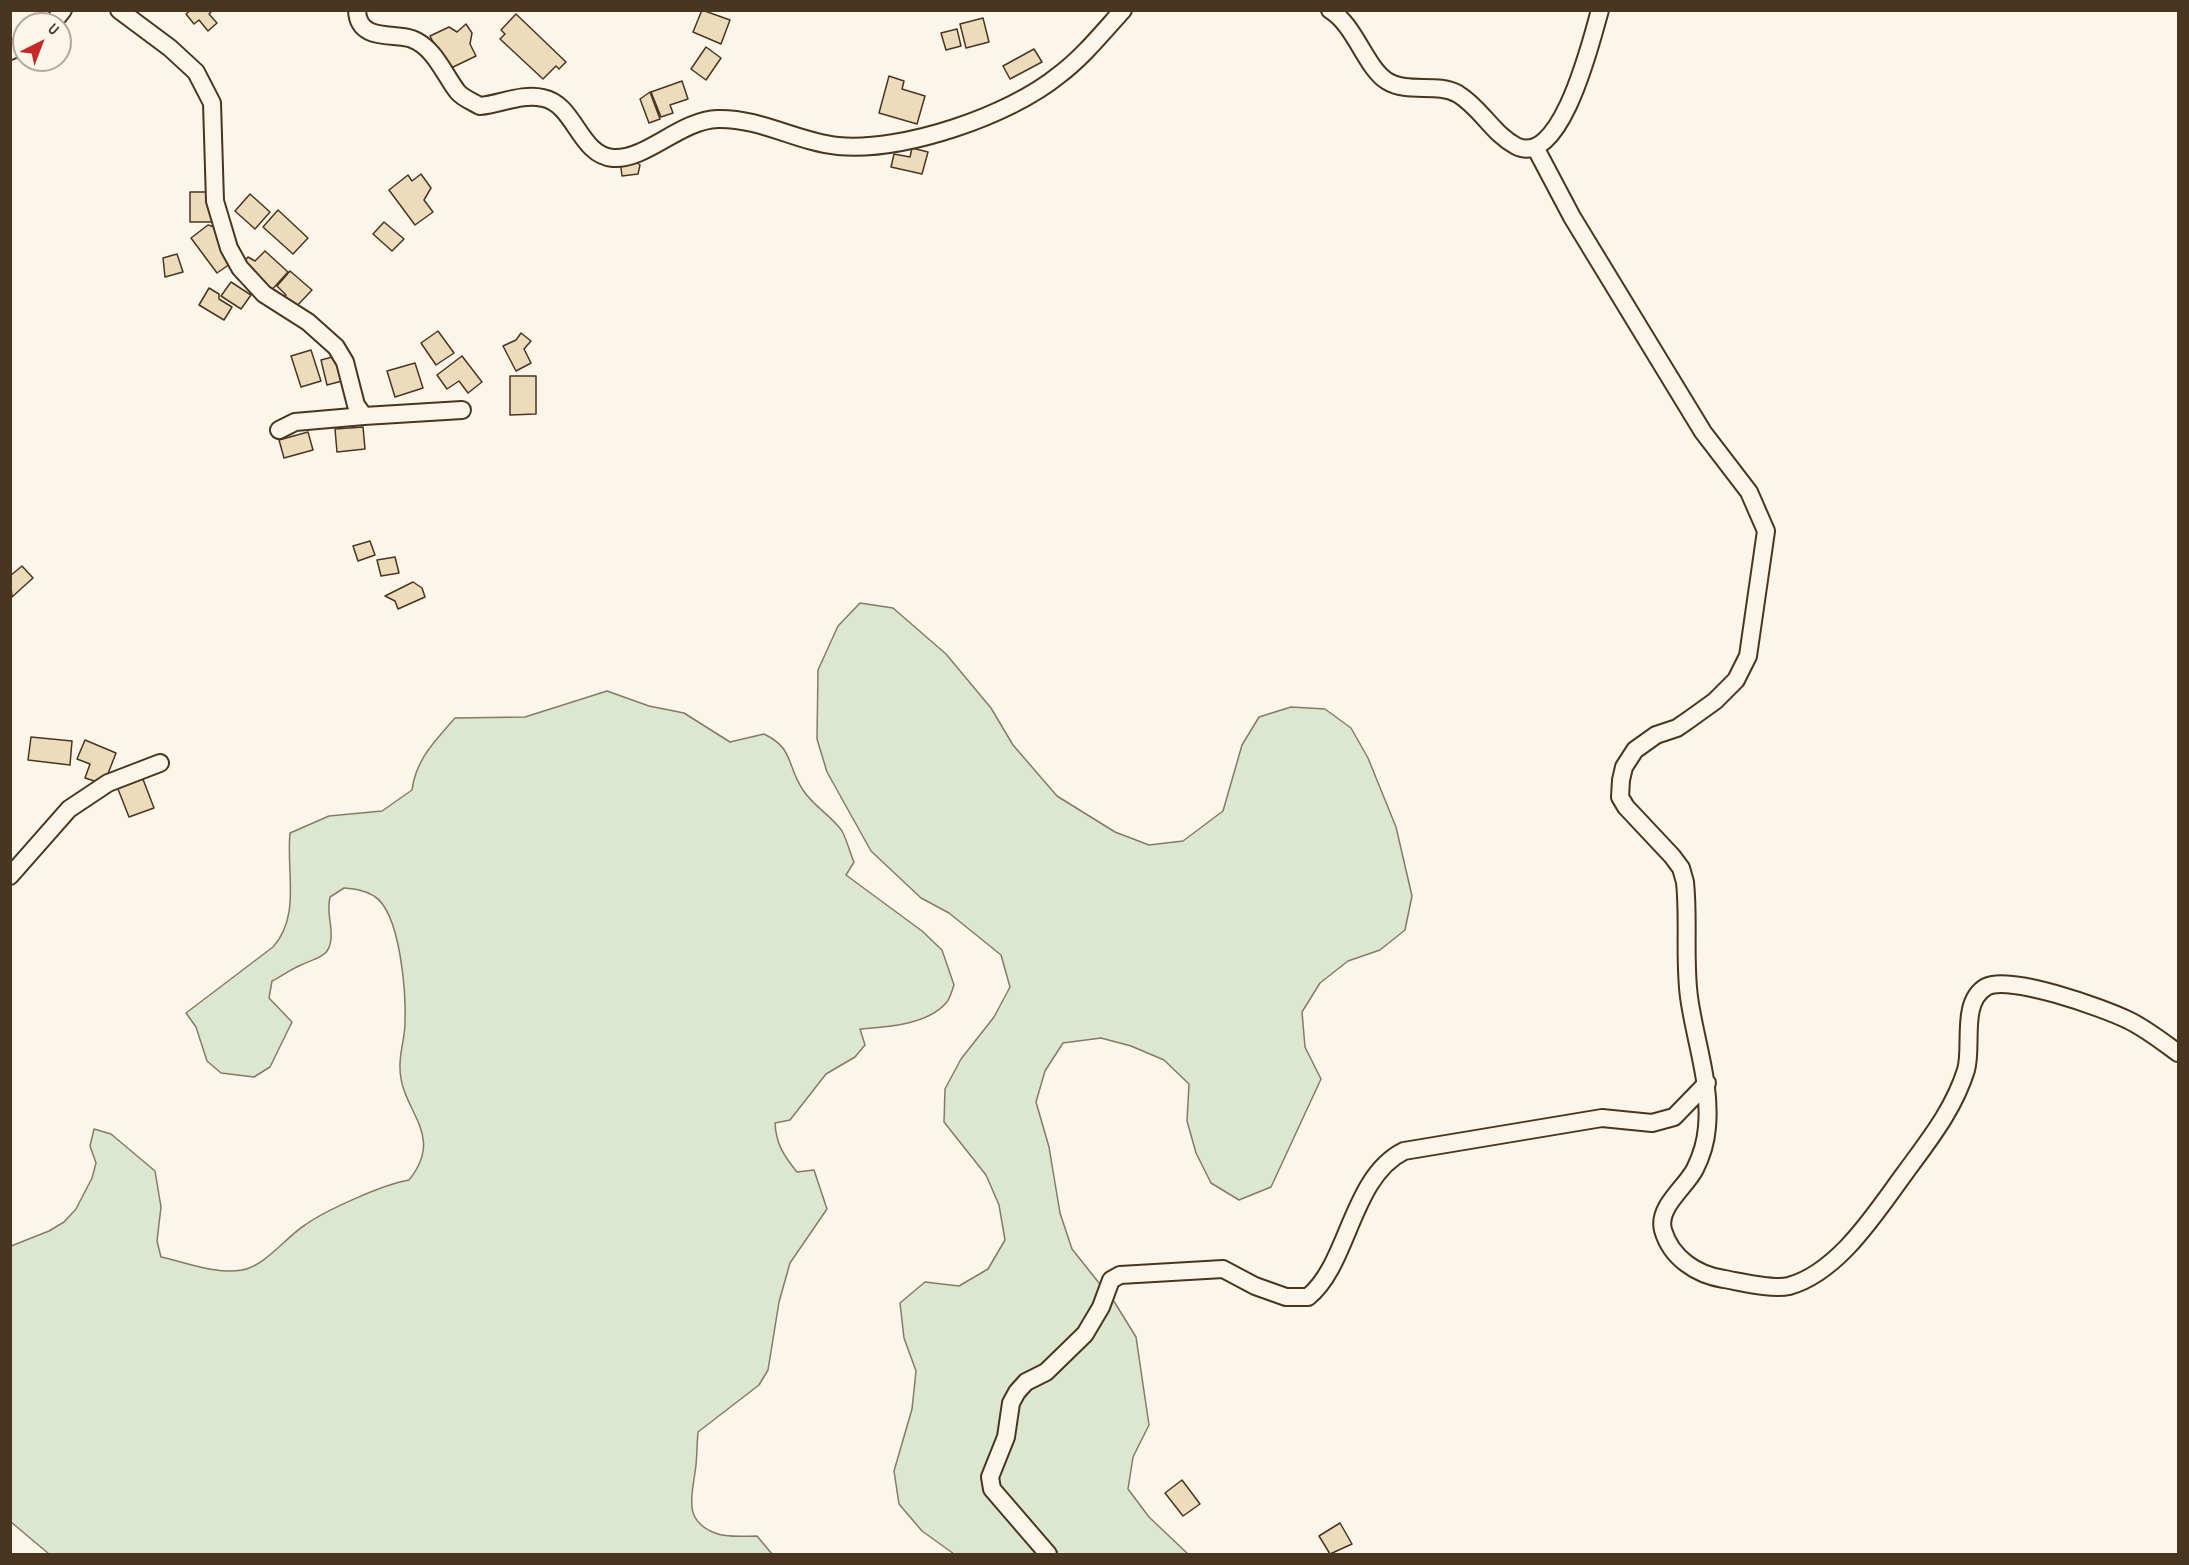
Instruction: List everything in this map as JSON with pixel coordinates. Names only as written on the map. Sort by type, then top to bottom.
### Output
[{"type":"street","points":[[118,10],[170,48],[196,72],[212,103],[215,201],[229,248],[240,268],[264,294],[308,322],[336,347],[345,362],[356,405],[364,416]]},
{"type":"street","points":[[357,10],[366,28],[382,37],[399,36],[414,39],[439,62],[458,93],[480,106],[516,98],[543,98],[557,104],[597,153],[613,158],[639,151],[680,129],[718,119],[748,121],[836,146],[880,144],[938,132],[994,113],[1037,91],[1077,59],[1123,10]]},
{"type":"street","points":[[1330,10],[1344,22],[1387,81],[1405,86],[1446,89],[1457,94],[1516,146],[1535,147],[1549,138],[1568,106],[1578,84],[1600,10]]},
{"type":"street","points":[[1535,147],[1572,217],[1702,432],[1749,492],[1766,531],[1748,656],[1736,680],[1715,701],[1690,719],[1677,728],[1656,735],[1635,750],[1624,767],[1620,780],[1620,797],[1626,807],[1672,856],[1681,868],[1685,882],[1689,996],[1707,1083],[1707,1129],[1694,1172],[1672,1200],[1662,1227],[1677,1254],[1695,1271],[1713,1277],[1777,1287],[1794,1284],[1848,1247],[1872,1220],[1938,1128],[1960,1088],[1970,1055],[1971,1011],[1977,996],[1985,987],[2014,984],[2081,1003],[2129,1020],[2178,1053]]},
{"type":"street","points":[[279,430],[296,422],[462,410]]},
{"type":"street","points":[[10,876],[69,809],[108,783],[160,764]]},
{"type":"street","points":[[1048,1554],[992,1490],[990,1477],[1006,1437],[1011,1403],[1017,1392],[1026,1382],[1046,1372],[1085,1334],[1101,1307],[1111,1280],[1120,1275],[1223,1269],[1255,1286],[1286,1297],[1308,1297],[1322,1284],[1352,1219],[1378,1171],[1389,1158],[1404,1151],[1602,1118],[1652,1123],[1674,1117],[1707,1083]]},
{"type":"green space","points":[[860,603],[893,608],[946,654],[991,708],[1013,745],[1057,796],[1115,832],[1149,845],[1183,841],[1223,811],[1242,745],[1259,717],[1291,707],[1325,709],[1351,728],[1368,758],[1396,827],[1412,896],[1405,930],[1380,950],[1348,961],[1320,983],[1302,1012],[1305,1047],[1321,1079],[1271,1187],[1239,1200],[1211,1183],[1196,1153],[1187,1121],[1189,1084],[1164,1060],[1131,1046],[1101,1038],[1063,1043],[1045,1071],[1036,1102],[1049,1147],[1060,1213],[1072,1249],[1115,1303],[1136,1337],[1149,1425],[1133,1457],[1128,1489],[1149,1517],[1188,1554],[954,1554],[922,1531],[899,1504],[894,1471],[912,1409],[916,1371],[904,1338],[900,1303],[925,1282],[959,1286],[988,1269],[1005,1240],[999,1205],[986,1175],[944,1122],[945,1089],[961,1059],[994,1017],[1010,987],[1001,955],[949,913],[921,898],[871,851],[827,772],[817,739],[818,670],[838,626]]},
{"type":"green space","points":[[607,691],[649,706],[684,713],[730,742],[764,734],[774,740],[789,758],[807,796],[842,831],[854,862],[846,875],[922,931],[942,950],[954,985],[946,1003],[928,1016],[906,1023],[860,1029],[865,1045],[855,1057],[826,1074],[790,1120],[775,1123],[782,1149],[797,1172],[814,1170],[827,1209],[790,1263],[779,1302],[768,1370],[759,1385],[698,1432],[692,1495],[693,1513],[704,1527],[725,1536],[757,1536],[772,1554],[49,1554],[11,1522],[11,1246],[49,1231],[64,1222],[76,1209],[92,1178],[96,1163],[90,1146],[94,1129],[111,1134],[155,1171],[161,1207],[157,1241],[161,1257],[222,1271],[242,1270],[259,1263],[305,1225],[327,1212],[371,1192],[409,1180],[419,1164],[423,1149],[423,1136],[402,1084],[400,1069],[405,1010],[400,955],[390,919],[383,905],[374,896],[356,889],[344,888],[330,897],[331,939],[327,951],[272,981],[269,998],[292,1022],[270,1067],[254,1077],[221,1073],[207,1061],[196,1027],[186,1013],[273,947],[282,935],[290,907],[290,833],[329,816],[382,811],[412,790],[422,760],[455,718],[525,717]]},
{"type":"building","points":[[191,10],[213,10],[209,14],[217,23],[208,31],[199,20],[194,24],[186,14]]},
{"type":"building","points":[[702,10],[730,20],[721,44],[693,32]]},
{"type":"building","points":[[516,14],[566,62],[559,69],[556,66],[543,79],[500,39],[505,34],[501,30]]},
{"type":"building","points":[[983,18],[989,42],[966,48],[960,24]]},
{"type":"building","points":[[466,24],[472,33],[470,44],[476,56],[447,70],[430,36],[449,27],[457,32]]},
{"type":"building","points":[[957,29],[961,46],[946,50],[941,33]]},
{"type":"building","points":[[706,47],[721,58],[706,80],[691,69]]},
{"type":"building","points":[[1034,49],[1042,62],[1010,79],[1003,66]]},
{"type":"building","points":[[889,76],[904,81],[902,89],[925,96],[917,124],[879,113]]},
{"type":"building","points":[[682,81],[688,99],[670,105],[673,113],[661,117],[651,92]]},
{"type":"building","points":[[650,92],[660,119],[649,123],[640,99]]},
{"type":"building","points":[[912,148],[928,152],[922,174],[891,167],[894,154],[910,157]]},
{"type":"building","points":[[620,160],[635,161],[640,165],[638,174],[622,176]]},
{"type":"building","points":[[421,174],[431,188],[424,200],[433,212],[415,225],[389,190],[408,175],[412,181]]},
{"type":"building","points":[[190,192],[212,192],[212,222],[190,222]]},
{"type":"building","points":[[250,194],[270,212],[255,229],[235,211]]},
{"type":"building","points":[[278,210],[308,238],[293,254],[263,227]]},
{"type":"building","points":[[384,222],[404,239],[392,251],[373,234]]},
{"type":"building","points":[[208,225],[215,227],[240,257],[217,273],[191,238]]},
{"type":"building","points":[[265,251],[288,272],[269,293],[240,266],[248,257],[255,261]]},
{"type":"building","points":[[177,254],[183,272],[165,277],[163,258]]},
{"type":"building","points":[[290,271],[312,290],[294,309],[283,299],[286,295],[277,286]]},
{"type":"building","points":[[231,282],[251,295],[241,309],[221,296]]},
{"type":"building","points":[[209,288],[219,294],[219,299],[232,307],[224,320],[199,305]]},
{"type":"building","points":[[438,331],[454,353],[436,365],[421,343]]},
{"type":"building","points":[[521,333],[531,341],[524,349],[531,363],[516,371],[503,346],[516,340]]},
{"type":"building","points":[[311,350],[321,381],[301,387],[291,356]]},
{"type":"building","points":[[336,356],[342,381],[327,385],[321,360]]},
{"type":"building","points":[[462,356],[482,382],[468,393],[459,381],[447,389],[437,375]]},
{"type":"building","points":[[415,363],[423,388],[395,397],[387,371]]},
{"type":"building","points":[[510,376],[536,376],[536,414],[510,415]]},
{"type":"building","points":[[363,427],[365,449],[337,452],[335,429]]},
{"type":"building","points":[[308,432],[313,450],[284,458],[279,440]]},
{"type":"building","points":[[370,541],[375,555],[358,561],[353,546]]},
{"type":"building","points":[[395,557],[399,573],[381,576],[377,560]]},
{"type":"building","points":[[22,566],[33,578],[12,597],[10,576]]},
{"type":"building","points":[[413,582],[422,588],[425,597],[398,609],[395,601],[385,596]]},
{"type":"building","points":[[31,737],[72,741],[70,765],[28,760]]},
{"type":"building","points":[[85,740],[116,753],[104,784],[85,778],[90,764],[77,759]]},
{"type":"building","points":[[141,774],[154,808],[129,817],[116,784]]},
{"type":"building","points":[[1182,1480],[1200,1504],[1183,1516],[1165,1493]]},
{"type":"building","points":[[1340,1523],[1352,1544],[1330,1554],[1319,1536]]}]
